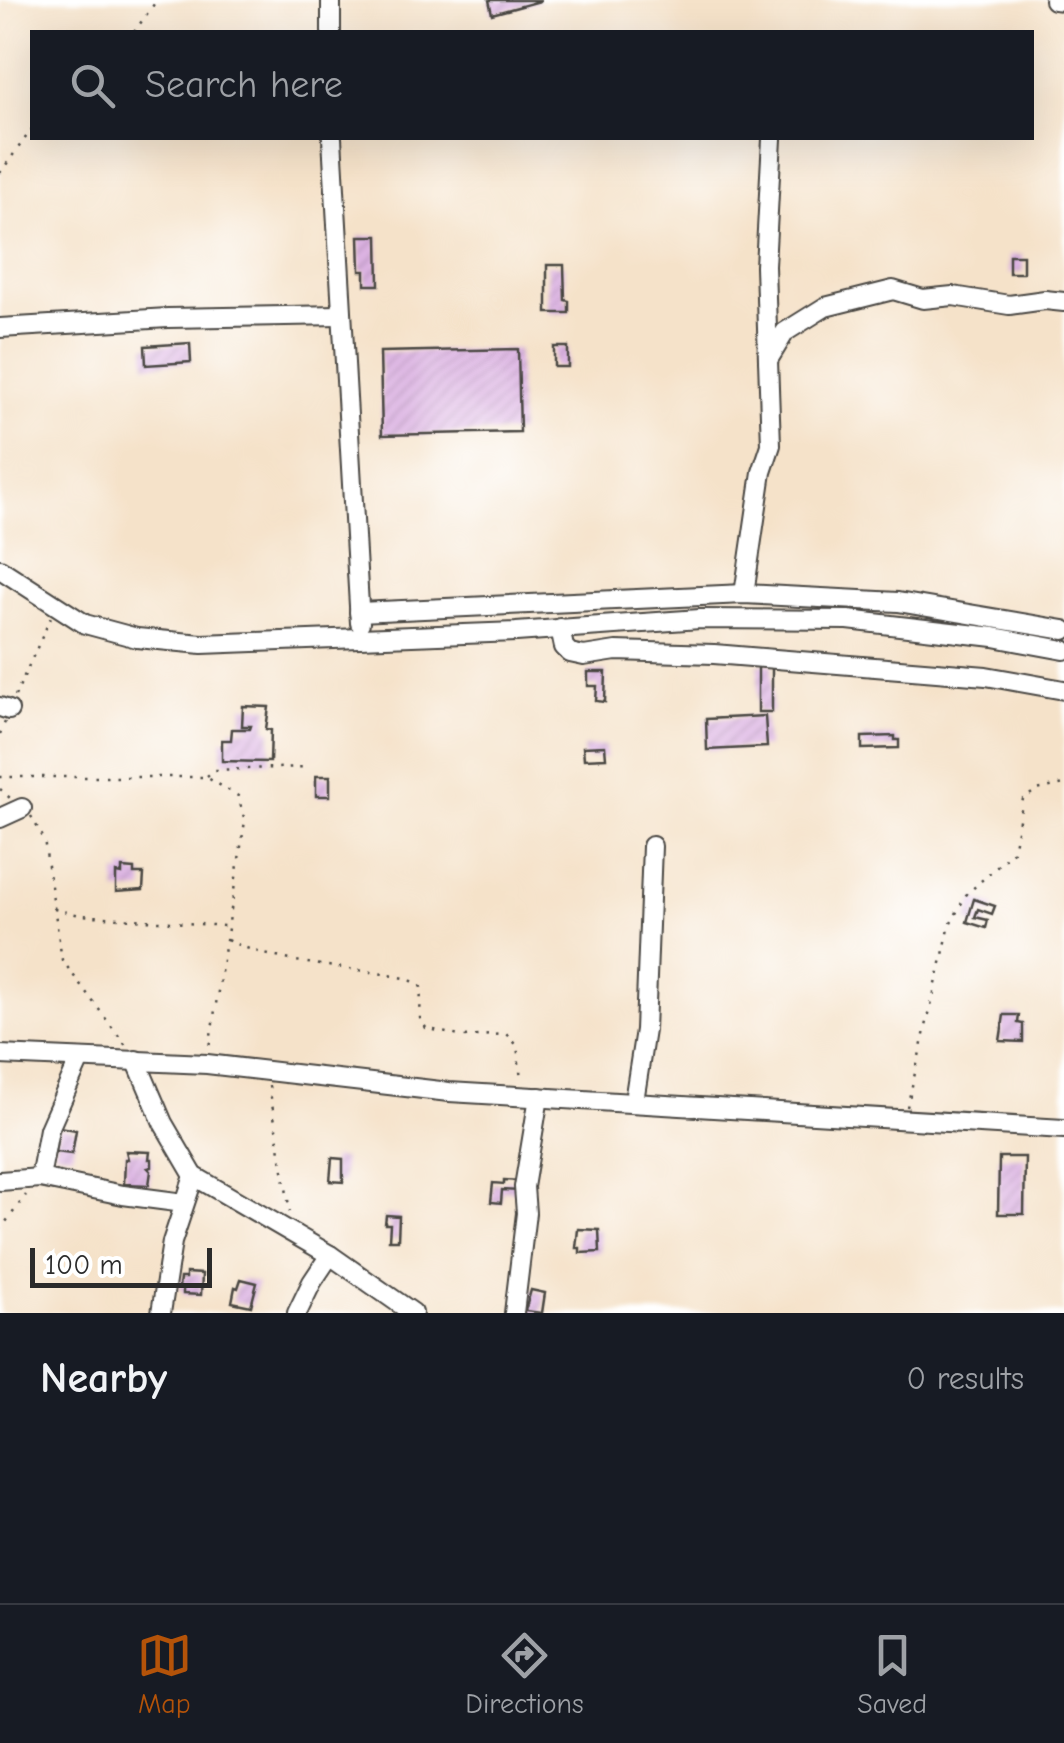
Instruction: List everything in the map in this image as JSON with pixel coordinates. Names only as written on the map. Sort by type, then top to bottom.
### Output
[{"type":"street","points":[[331,0],[331,30]]},
{"type":"street","points":[[1054,0],[1064,0]]},
{"type":"street","points":[[332,140],[360,638]]},
{"type":"street","points":[[744,594],[762,472],[771,445],[765,266],[772,140]]},
{"type":"street","points":[[768,360],[785,332],[824,308],[894,290],[922,299],[953,296],[1009,305],[1045,300],[1064,302]]},
{"type":"street","points":[[0,328],[168,318],[341,315]]},
{"type":"street","points":[[0,569],[86,624],[137,638],[202,644],[700,619],[848,620],[994,637],[1064,650]]},
{"type":"street","points":[[359,612],[744,594],[898,602],[1064,630]]},
{"type":"street","points":[[560,628],[564,647],[570,653],[584,656],[616,651],[714,654],[986,676],[1064,690]]},
{"type":"street","points":[[0,818],[22,808]]},
{"type":"street","points":[[634,1101],[645,1030],[652,846]]},
{"type":"street","points":[[0,1054],[206,1064],[375,1085],[532,1097],[1064,1129]]},
{"type":"street","points":[[40,1178],[49,1129],[80,1059]]},
{"type":"street","points":[[136,1060],[163,1123],[194,1176],[330,1254],[413,1313]]},
{"type":"street","points":[[514,1313],[526,1213],[524,1187],[532,1097]]},
{"type":"street","points":[[161,1313],[172,1242],[194,1176]]},
{"type":"street","points":[[0,1181],[40,1178],[184,1203]]},
{"type":"street","points":[[297,1313],[330,1254]]},
{"type":"path","points":[[135,30],[157,0]]},
{"type":"path","points":[[0,173],[30,133]]},
{"type":"path","points":[[0,734],[5,709],[56,607]]},
{"type":"path","points":[[206,778],[214,770],[308,767]]},
{"type":"path","points":[[0,777],[206,778],[238,796],[245,822],[206,1064]]},
{"type":"path","points":[[904,1120],[950,925],[966,895],[1013,851],[1023,799],[1037,790],[1064,784]]},
{"type":"path","points":[[0,789],[33,818],[44,839],[62,960],[136,1060]]},
{"type":"path","points":[[53,909],[80,915],[226,926]]},
{"type":"path","points":[[224,939],[258,955],[409,979],[422,987],[420,1018],[426,1028],[463,1037],[506,1034],[517,1045],[532,1097]]},
{"type":"path","points":[[267,1071],[294,1233]]},
{"type":"path","points":[[0,1230],[40,1178]]},
{"type":"building","points":[[489,0],[540,0],[540,1],[492,14]]},
{"type":"building","points":[[359,236],[378,236],[379,285],[365,285],[365,271],[360,271]]},
{"type":"building","points":[[1009,255],[1023,255],[1023,273],[1009,273]]},
{"type":"building","points":[[547,265],[564,265],[569,313],[547,313]]},
{"type":"building","points":[[190,343],[191,362],[146,365],[145,346]]},
{"type":"building","points":[[554,347],[568,347],[568,367],[554,367]]},
{"type":"building","points":[[518,349],[520,432],[382,435],[380,352]]},
{"type":"building","points":[[758,664],[772,664],[772,712],[758,712]]},
{"type":"building","points":[[588,672],[606,672],[605,702],[596,701],[597,686],[588,686]]},
{"type":"building","points":[[243,706],[269,707],[266,729],[271,730],[270,762],[222,761],[222,740],[231,740],[232,729],[250,729],[251,726],[242,726]]},
{"type":"building","points":[[765,716],[767,747],[707,750],[706,719]]},
{"type":"building","points":[[895,736],[899,748],[862,749],[862,737]]},
{"type":"building","points":[[605,746],[606,758],[584,759],[583,747]]},
{"type":"building","points":[[316,776],[330,776],[330,796],[316,796]]},
{"type":"building","points":[[122,868],[144,874],[143,890],[116,892],[116,873],[122,874]]},
{"type":"building","points":[[974,899],[995,906],[992,914],[978,909],[975,917],[988,920],[986,928],[967,922]]},
{"type":"building","points":[[1004,1015],[1019,1015],[1023,1042],[1000,1041]]},
{"type":"building","points":[[59,1127],[76,1130],[72,1154],[55,1152]]},
{"type":"building","points":[[126,1151],[150,1152],[149,1185],[124,1184]]},
{"type":"building","points":[[999,1157],[1025,1157],[1024,1214],[998,1214]]},
{"type":"building","points":[[332,1158],[343,1159],[343,1182],[330,1181]]},
{"type":"building","points":[[504,1180],[520,1181],[519,1191],[502,1190],[501,1203],[491,1202],[493,1183],[504,1184]]},
{"type":"building","points":[[386,1215],[399,1216],[398,1240],[389,1240]]},
{"type":"building","points":[[578,1229],[599,1230],[600,1252],[580,1253],[580,1248],[576,1248]]},
{"type":"building","points":[[186,1273],[202,1274],[201,1295],[183,1294],[180,1278],[186,1278]]},
{"type":"building","points":[[241,1279],[257,1283],[251,1306],[232,1302]]},
{"type":"building","points":[[531,1290],[545,1293],[542,1313],[525,1311]]}]
